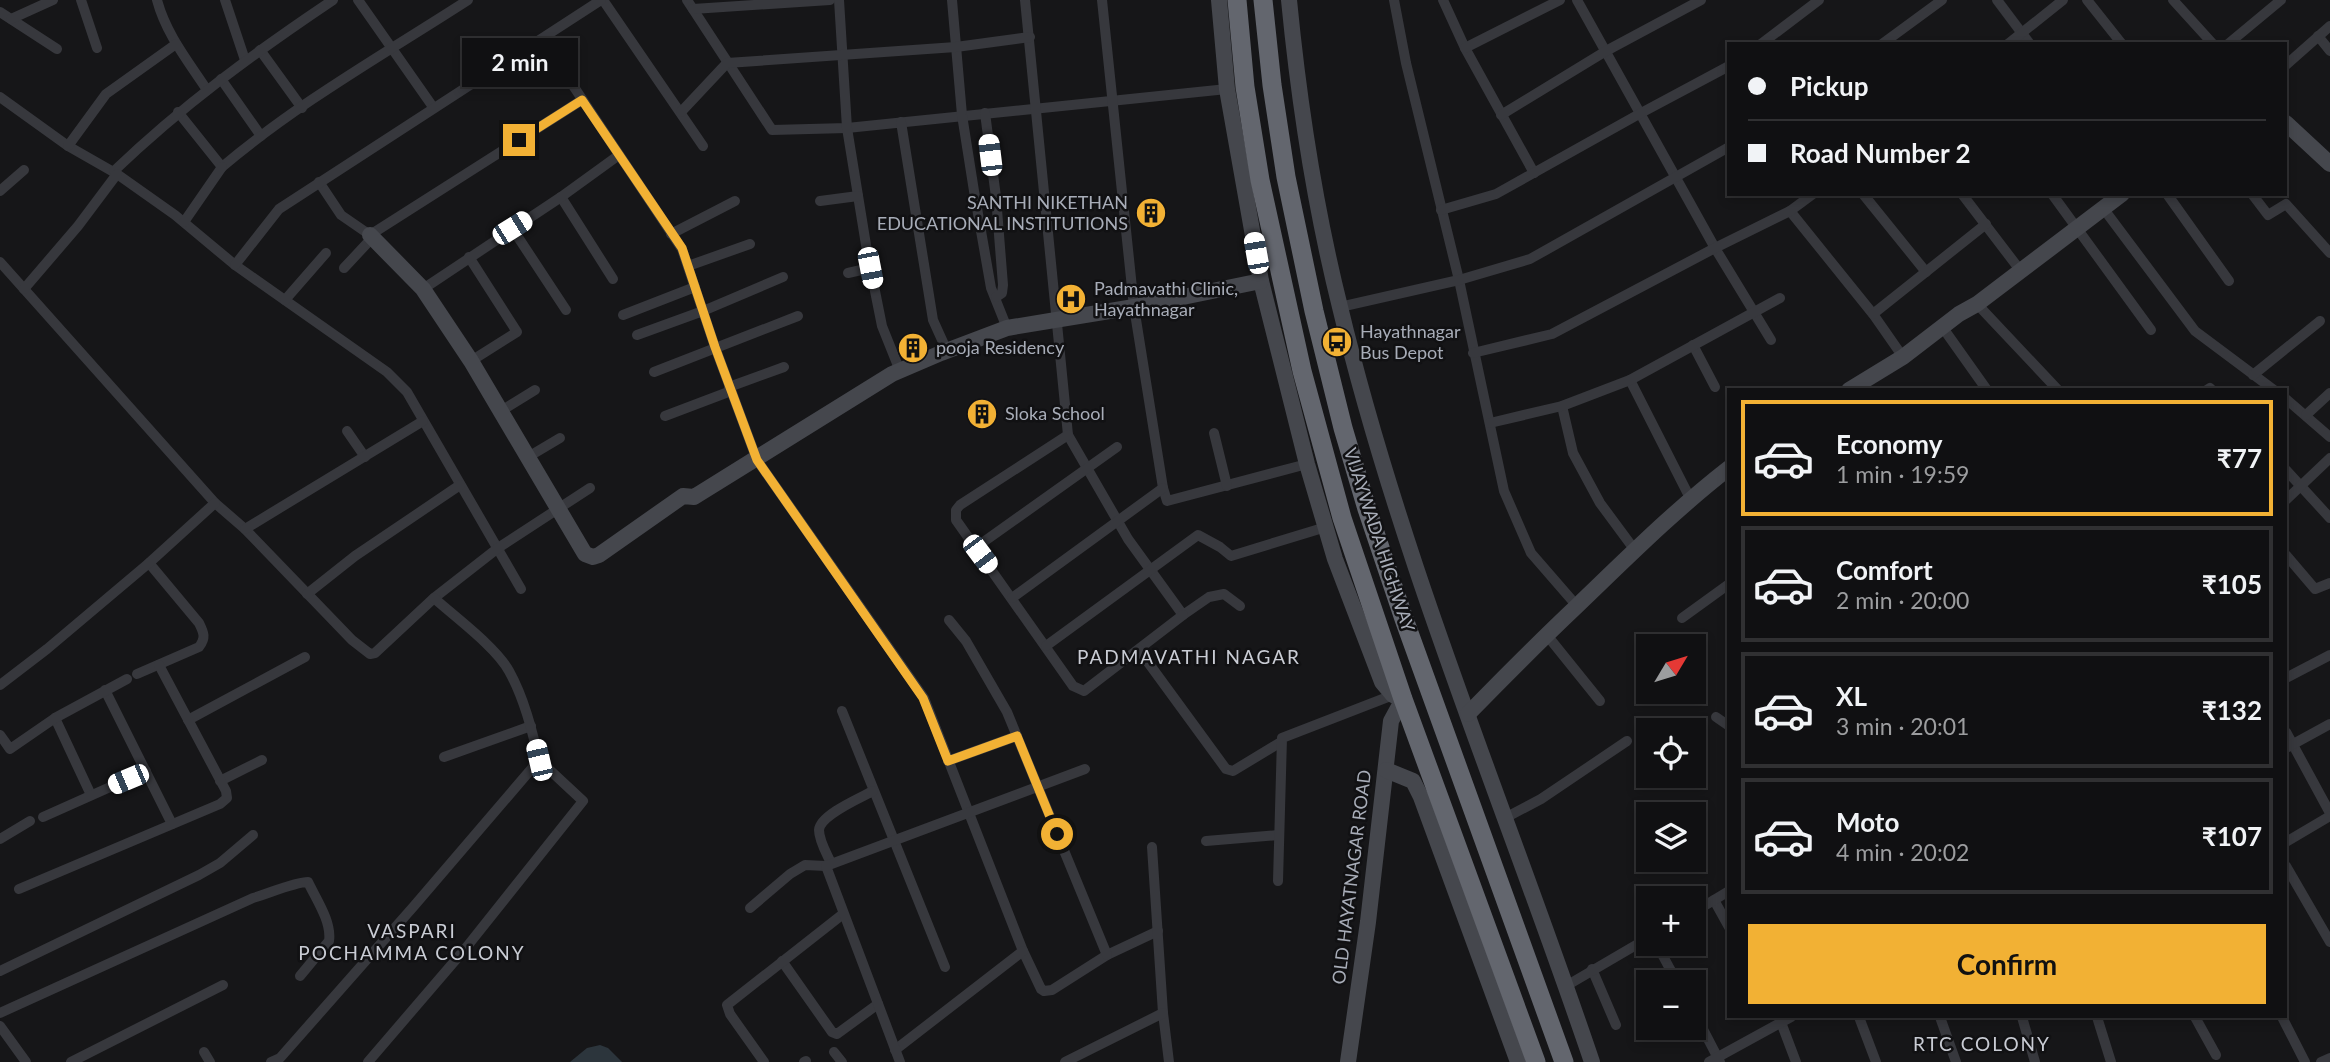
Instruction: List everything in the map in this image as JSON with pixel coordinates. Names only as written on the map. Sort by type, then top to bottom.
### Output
[{"type":"highway","points":[[1238,6],[1264,4]]},
{"type":"highway","name":"VIJAYWADA HIGHWAY","points":[[1264,4],[1272,85],[1286,177],[1314,311],[1343,428],[1404,619],[1564,1062]]},
{"type":"highway","name":"VIJAYWADA HIGHWAY","points":[[1238,6],[1245,87],[1260,180],[1301,371],[1342,518],[1398,697],[1517,1035],[1536,1062]]},
{"type":"street","points":[[11,19],[53,0]]},
{"type":"street","points":[[81,0],[97,48]]},
{"type":"street","points":[[157,0],[160,14],[176,44],[207,90]]},
{"type":"street","points":[[225,0],[245,60]]},
{"type":"street","points":[[24,289],[78,226],[116,173],[178,113],[245,60],[334,0]]},
{"type":"street","points":[[358,0],[433,107]]},
{"type":"street","points":[[184,222],[222,167],[261,136],[468,0]]},
{"type":"street","points":[[235,265],[279,209],[602,0],[703,146]]},
{"type":"street","points":[[690,5],[830,0]]},
{"type":"street","points":[[839,0],[848,128],[858,196],[882,326],[900,371]]},
{"type":"street","points":[[952,0],[962,115],[991,288],[1007,328]]},
{"type":"street","points":[[1025,0],[1068,435],[1128,539],[1183,615]]},
{"type":"street","points":[[1101,0],[1135,307],[1167,501],[1307,464]]},
{"type":"street","points":[[1219,0],[1227,89],[1261,281],[1307,464],[1335,559],[1382,682],[1398,697],[1282,738],[1278,881]]},
{"type":"street","points":[[1289,0],[1311,166],[1339,307],[1383,464],[1468,714],[1592,1062]]},
{"type":"street","points":[[1394,0],[1406,63],[1459,279],[1504,491],[1531,553],[1577,606]]},
{"type":"street","points":[[1443,0],[1465,48],[1534,173]]},
{"type":"street","points":[[1465,48],[1560,0]]},
{"type":"street","points":[[1577,0],[1715,248],[1771,340]]},
{"type":"street","points":[[1501,116],[1606,51],[1701,0]]},
{"type":"street","points":[[1764,42],[1819,0]]},
{"type":"street","points":[[1885,42],[1942,0]]},
{"type":"street","points":[[1997,0],[2029,42]]},
{"type":"street","points":[[2011,42],[2063,0]]},
{"type":"street","points":[[2087,0],[2120,42]]},
{"type":"street","points":[[2230,42],[2281,0]]},
{"type":"street","points":[[2175,1],[2211,42]]},
{"type":"street","points":[[690,5],[772,130],[848,128],[962,115],[1112,103],[1227,89]]},
{"type":"street","points":[[0,12],[57,49]]},
{"type":"street","points":[[2287,64],[2330,26]]},
{"type":"street","points":[[2318,36],[2330,51]]},
{"type":"street","points":[[681,112],[727,63],[956,47],[1030,37]]},
{"type":"street","points":[[542,39],[682,248],[757,460],[923,698],[1023,951],[1041,989],[1052,990],[1107,955],[1158,931]]},
{"type":"street","points":[[68,146],[106,94],[176,44]]},
{"type":"street","points":[[260,50],[302,108]]},
{"type":"street","points":[[1441,210],[1496,194],[1727,67]]},
{"type":"street","points":[[221,79],[261,136]]},
{"type":"street","points":[[0,97],[68,146],[116,173],[184,222],[235,265],[387,372],[407,392],[521,589]]},
{"type":"street","points":[[344,268],[371,236],[582,100]]},
{"type":"street","points":[[178,113],[222,167]]},
{"type":"street","points":[[985,113],[996,197],[1003,285],[1002,293],[996,297]]},
{"type":"street","points":[[901,122],[933,320],[947,351]]},
{"type":"street","points":[[2287,124],[2328,159]]},
{"type":"street","points":[[1339,307],[1530,259],[1727,148]]},
{"type":"street","points":[[422,289],[561,197],[619,155]]},
{"type":"street","points":[[0,191],[24,170]]},
{"type":"street","points":[[319,182],[341,215],[371,236],[422,289],[471,361],[585,554],[593,557],[683,496],[694,497],[900,371],[947,351],[1007,328],[1135,307],[1261,281]]},
{"type":"street","points":[[820,201],[858,196]]},
{"type":"street","points":[[1473,354],[1552,334],[1790,211],[1810,196]]},
{"type":"street","points":[[1865,196],[1926,272]]},
{"type":"street","points":[[1964,196],[2021,270]]},
{"type":"street","points":[[2053,196],[2151,330]]},
{"type":"street","points":[[1852,388],[1903,357],[1959,314],[1977,304],[2119,196]]},
{"type":"street","points":[[2168,196],[2228,281]]},
{"type":"street","points":[[2254,196],[2268,215],[2286,204],[2330,253]]},
{"type":"street","points":[[561,197],[613,279]]},
{"type":"street","points":[[671,234],[735,201]]},
{"type":"street","points":[[2103,208],[2194,331],[2271,388]]},
{"type":"street","points":[[1790,211],[1873,314],[1903,357]]},
{"type":"street","points":[[1873,314],[1986,224]]},
{"type":"street","points":[[512,228],[566,310]]},
{"type":"street","points":[[688,266],[750,244]]},
{"type":"street","points":[[285,300],[326,253]]},
{"type":"street","points":[[469,257],[517,332],[471,361]]},
{"type":"street","points":[[1,266],[215,503],[245,529],[352,640],[369,654],[375,653],[434,598],[498,548],[590,488]]},
{"type":"street","points":[[848,273],[870,268]]},
{"type":"street","points":[[637,335],[703,312],[783,277]]},
{"type":"street","points":[[623,315],[695,287]]},
{"type":"street","points":[[1490,423],[1562,406],[1630,380],[1780,298]]},
{"type":"street","points":[[1977,304],[2056,388]]},
{"type":"street","points":[[654,372],[799,317]]},
{"type":"street","points":[[2253,375],[2320,321]]},
{"type":"street","points":[[1943,328],[1986,388]]},
{"type":"street","points":[[1693,345],[1716,387]]},
{"type":"street","points":[[665,416],[785,367]]},
{"type":"street","points":[[1630,380],[1690,499]]},
{"type":"street","points":[[501,411],[535,390]]},
{"type":"street","points":[[2306,415],[2330,393]]},
{"type":"street","points":[[2287,400],[2330,437]]},
{"type":"street","points":[[1562,406],[1573,453],[1600,503],[1634,549]]},
{"type":"street","points":[[245,529],[423,421]]},
{"type":"street","points":[[347,431],[365,457]]},
{"type":"street","points":[[1214,433],[1227,486]]},
{"type":"street","points":[[1068,435],[960,505],[956,510],[956,520],[1073,686],[1084,691],[1183,615],[1215,594],[1224,594],[1240,607]]},
{"type":"street","points":[[528,457],[560,438]]},
{"type":"street","points":[[975,548],[1117,447]]},
{"type":"street","points":[[2287,499],[2330,458]]},
{"type":"street","points":[[1468,714],[1634,549],[1727,470]]},
{"type":"street","points":[[2287,471],[2330,518]]},
{"type":"street","points":[[307,594],[355,556],[460,485]]},
{"type":"street","points":[[1012,598],[1163,488]]},
{"type":"street","points":[[0,685],[149,563],[215,503]]},
{"type":"street","points":[[1046,646],[1198,535],[1231,556],[1326,527]]},
{"type":"street","points":[[2287,556],[2315,589],[2330,583]]},
{"type":"street","points":[[0,735],[10,749],[55,718],[105,690],[199,647],[204,640],[200,623],[149,563]]},
{"type":"street","points":[[1682,618],[1727,585]]},
{"type":"street","points":[[368,1062],[465,949],[583,801],[539,760],[531,726],[509,670],[499,656],[434,598]]},
{"type":"street","points":[[948,620],[967,641],[1007,712],[1107,955]]},
{"type":"street","points":[[1546,634],[1600,701]]},
{"type":"street","points":[[1139,650],[1226,769],[1233,771],[1282,742]]},
{"type":"street","points":[[2287,678],[2330,656]]},
{"type":"street","points":[[188,720],[304,657]]},
{"type":"street","points":[[19,889],[225,800],[227,795],[159,665]]},
{"type":"street","points":[[105,690],[172,824]]},
{"type":"street","name":"OLD HAYATNAGAR ROAD","points":[[1348,1062],[1391,720],[1398,697]]},
{"type":"street","points":[[842,711],[945,967]]},
{"type":"street","points":[[1716,717],[1727,725]]},
{"type":"street","points":[[55,718],[91,795]]},
{"type":"street","points":[[2287,841],[2330,814],[2289,746],[2330,724]]},
{"type":"street","points":[[444,757],[531,726]]},
{"type":"street","points":[[948,761],[1017,736]]},
{"type":"street","points":[[1505,818],[1541,799],[1627,740]]},
{"type":"street","points":[[220,781],[262,760]]},
{"type":"street","points":[[278,1061],[539,760]]},
{"type":"street","points":[[750,908],[790,874],[805,865],[828,864],[1084,769]]},
{"type":"street","points":[[1386,770],[1413,781],[1421,797],[1517,1035],[1518,1062]]},
{"type":"street","points":[[43,817],[146,772]]},
{"type":"street","points":[[2319,792],[2330,785]]},
{"type":"street","points":[[873,791],[825,818],[819,827],[843,914],[900,1062]]},
{"type":"street","points":[[0,839],[30,821]]},
{"type":"street","points":[[0,971],[199,875],[220,863],[253,835]]},
{"type":"street","points":[[1206,841],[1279,835]]},
{"type":"street","points":[[1152,847],[1168,1062]]},
{"type":"street","points":[[2287,868],[2330,942]]},
{"type":"street","points":[[0,1013],[253,898],[300,882],[308,882],[330,934],[329,941],[300,976]]},
{"type":"street","points":[[1706,905],[1727,892]]},
{"type":"street","points":[[1714,900],[1727,923]]},
{"type":"street","points":[[764,1062],[730,1014],[727,1005],[843,914]]},
{"type":"street","points":[[1566,986],[1636,945]]},
{"type":"street","points":[[895,1049],[1023,951]]},
{"type":"street","points":[[782,961],[832,1032],[837,1034],[878,1004]]},
{"type":"street","points":[[1592,969],[1616,1025]]},
{"type":"street","points":[[71,1062],[223,985]]},
{"type":"street","points":[[1065,1062],[1163,1013]]},
{"type":"street","points":[[1706,1038],[1716,1060],[1784,1018],[1796,1062]]},
{"type":"street","points":[[1859,1018],[1875,1062]]},
{"type":"street","points":[[1940,1018],[1956,1062]]},
{"type":"street","points":[[2022,1018],[2035,1062]]},
{"type":"street","points":[[2097,1018],[2111,1062]]},
{"type":"street","points":[[2196,1018],[2216,1055]]},
{"type":"street","points":[[2283,1018],[2305,1062]]},
{"type":"street","points":[[0,1026],[26,1062]]},
{"type":"street","points":[[834,1052],[842,1062]]},
{"type":"street","points":[[2321,1062],[2330,1058]]},
{"type":"shaded area","points":[[600,1045],[608,1048],[622,1062],[570,1062],[587,1048]]},
{"type":"place","name":"SANTHI NIKETHAN EDUCATIONAL INSTITUTIONS","points":[[1151,213]]},
{"type":"place","name":"Padmavathi Clinic, Hayathnagar","points":[[1071,299]]},
{"type":"place","name":"Hayathnagar Bus Depot","points":[[1337,342]]},
{"type":"place","name":"pooja Residency","points":[[913,348]]},
{"type":"place","name":"Sloka School","points":[[982,414]]},
{"type":"district","name":"PADMAVATHI NAGAR","points":[[1189,657]]},
{"type":"district","name":"VASPARI POCHAMMA COLONY","points":[[412,942]]},
{"type":"district","name":"RTC COLONY","points":[[1982,1044]]},
{"type":"route","points":[[519,140],[582,100],[682,248],[757,460],[923,698],[948,761],[1017,736],[1057,834]]}]
